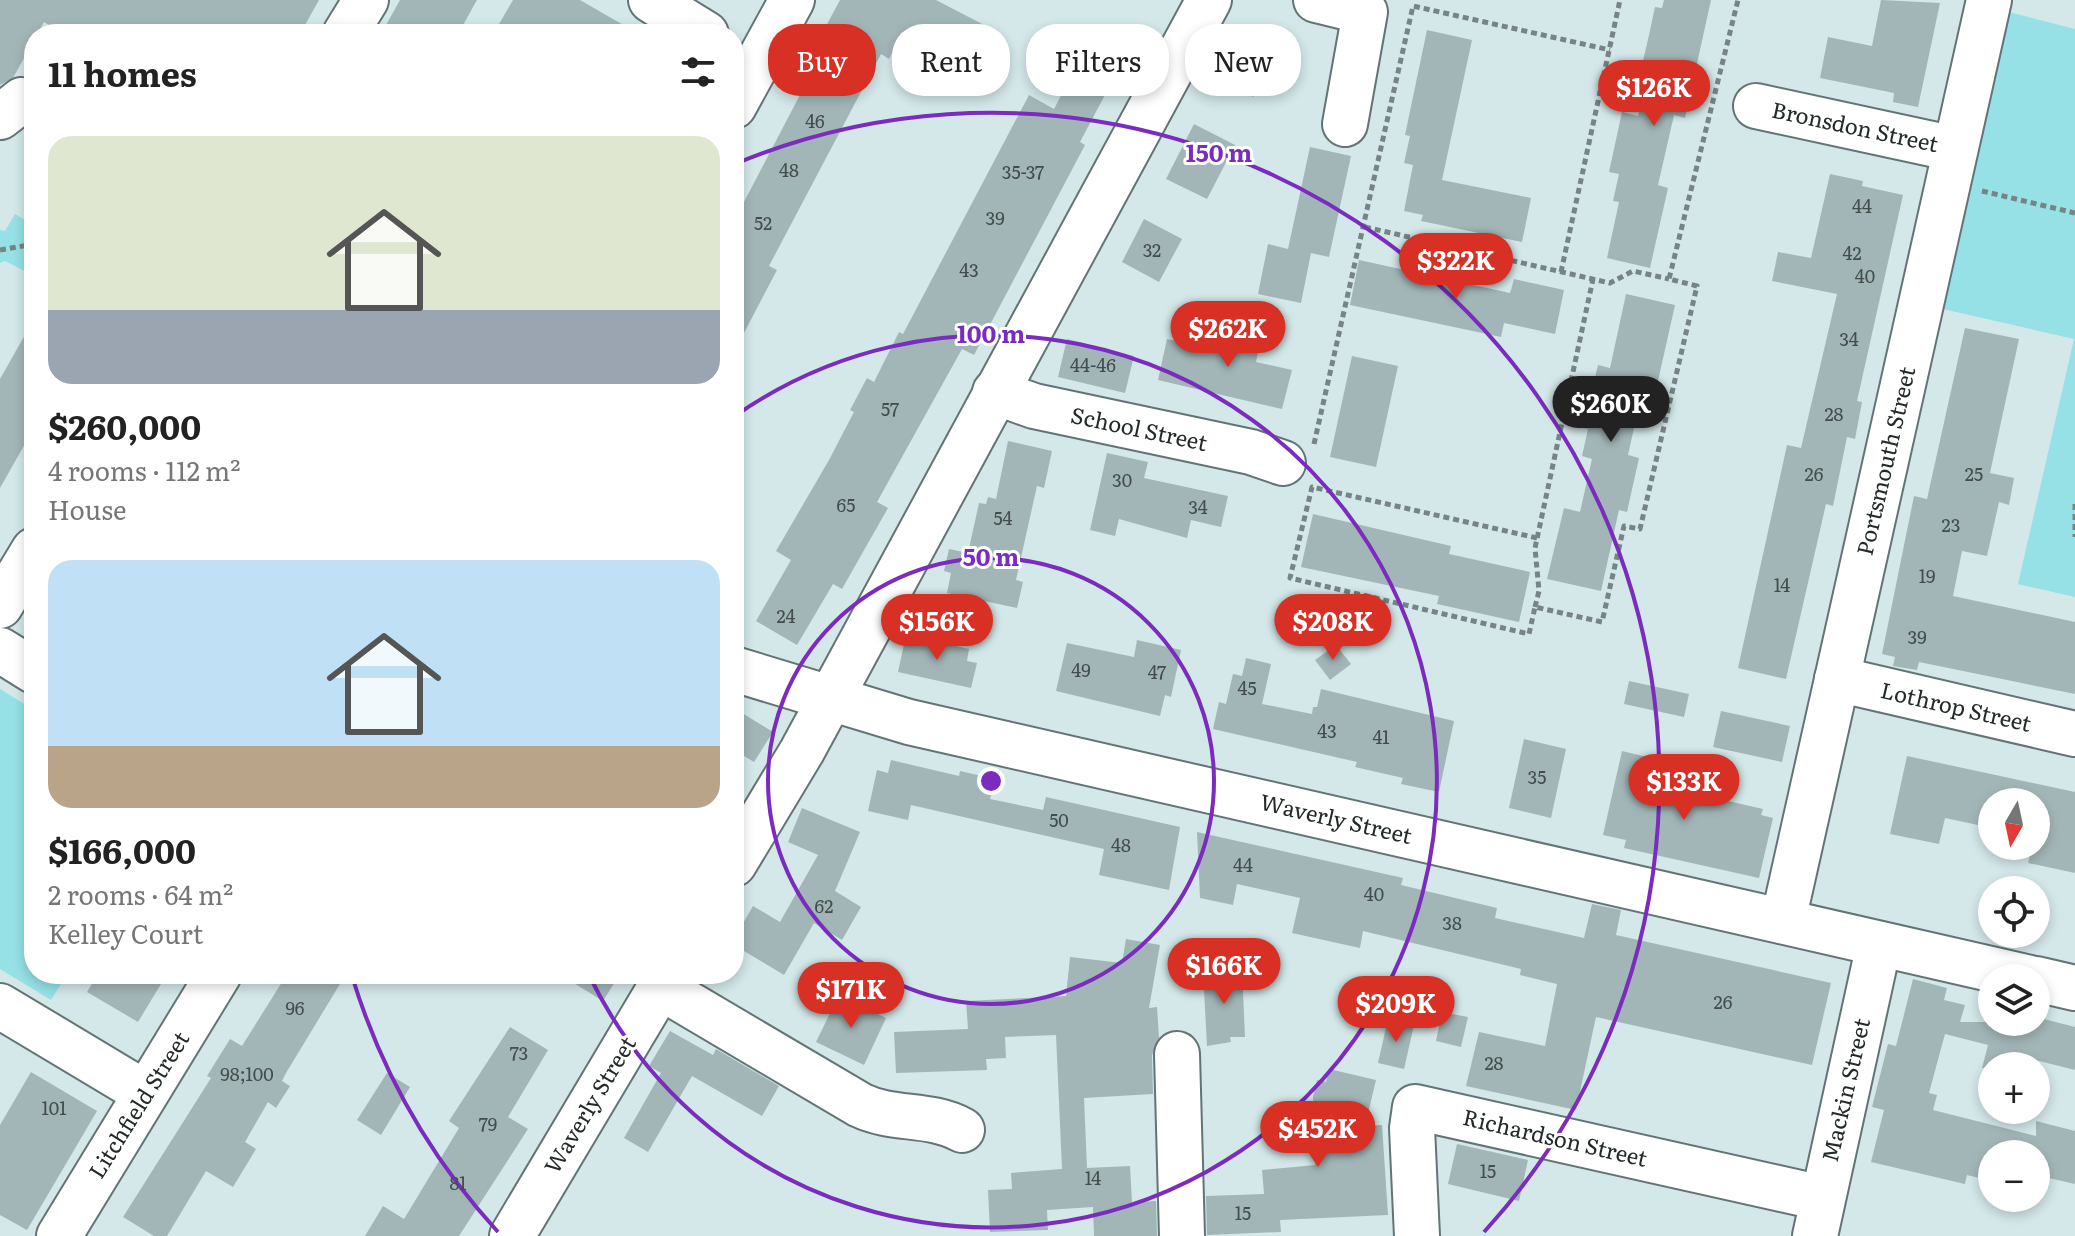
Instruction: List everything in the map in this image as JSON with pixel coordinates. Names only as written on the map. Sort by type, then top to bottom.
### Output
[{"type":"street","points":[[351,24],[366,0]]},
{"type":"street","points":[[651,0],[690,24]]},
{"type":"street","points":[[745,58],[792,0]]},
{"type":"street","points":[[744,847],[829,698],[1209,0]]},
{"type":"street","points":[[1316,0],[1365,12],[1345,124]]},
{"type":"street","name":"Portsmouth Street","points":[[1783,921],[1989,0]]},
{"type":"street","points":[[0,117],[24,101]]},
{"type":"street","name":"Bronsdon Street","points":[[1756,106],[1955,149]]},
{"type":"street","name":"School Street","points":[[995,392],[1034,406],[1251,452],[1298,454]]},
{"type":"street","points":[[0,606],[24,566]]},
{"type":"street","points":[[0,650],[24,665]]},
{"type":"street","name":"Waverly Street","points":[[744,672],[909,722],[1978,966]]},
{"type":"street","name":"Lothrop Street","points":[[1837,679],[2075,734]]},
{"type":"street","name":"Mackin Street","points":[[1818,1217],[1879,944]]},
{"type":"street","points":[[2050,982],[2075,988]]},
{"type":"street","name":"Litchfield Street","points":[[59,1236],[213,984]]},
{"type":"street","name":"Waverly Street","points":[[512,1236],[662,984]]},
{"type":"street","points":[[670,984],[860,1105],[880,1112],[944,1121],[962,1130]]},
{"type":"street","points":[[0,1006],[145,1093]]},
{"type":"street","points":[[1177,1054],[1182,1236]]},
{"type":"street","name":"Richardson Street","points":[[1417,1236],[1412,1128],[1415,1107],[1818,1217]]},
{"type":"path","points":[[1561,272],[1620,0]]},
{"type":"path","points":[[1669,279],[1738,0]]},
{"type":"path","points":[[1298,454],[1361,231],[1365,227],[1413,6],[1610,50]]},
{"type":"path","points":[[1979,190],[2075,213]]},
{"type":"path","points":[[1365,227],[1610,283],[1633,271],[1697,286],[1640,529],[1624,526],[1602,622],[1535,607]]},
{"type":"path","points":[[0,250],[24,246]]},
{"type":"path","points":[[1537,538],[1312,487],[1290,578],[1529,634],[1539,591],[1534,553],[1593,279]]},
{"type":"path","points":[[2075,504],[2075,537]]},
{"type":"shaded area","points":[[2009,12],[2075,29],[2075,597],[2018,584],[2074,339],[1943,309]]},
{"type":"shaded area","points":[[15,214],[24,219],[24,271],[5,261],[0,263],[0,230],[5,231]]},
{"type":"shaded area","points":[[0,689],[24,704],[24,984],[0,969]]},
{"type":"shaded area","points":[[25,984],[61,984],[51,1000]]},
{"type":"building","points":[[0,0],[319,0],[306,24],[24,24],[24,58],[13,78],[0,85]]},
{"type":"building","points":[[400,0],[477,0],[464,24],[387,24]]},
{"type":"building","points":[[513,0],[580,0],[622,24],[499,24]]},
{"type":"building","points":[[840,0],[936,0],[982,24],[892,24],[892,53],[889,59],[881,54],[876,63],[876,24],[827,24]]},
{"type":"building","points":[[1664,0],[1711,0],[1685,118],[1674,115],[1658,185],[1668,188],[1650,268],[1607,258],[1619,202],[1613,201],[1619,174],[1609,172],[1622,112],[1638,116],[1650,62],[1643,61],[1655,7],[1662,8]]},
{"type":"building","points":[[1881,0],[1940,3],[1918,107],[1893,102],[1894,93],[1820,78],[1828,37],[1872,46]]},
{"type":"building","points":[[1427,30],[1472,40],[1442,180],[1531,198],[1522,242],[1421,221],[1423,215],[1404,211],[1413,165],[1404,163],[1410,136],[1405,135]]},
{"type":"building","points":[[799,96],[859,96],[769,266],[777,270],[744,333],[744,202]]},
{"type":"building","points":[[1028,96],[1054,109],[1061,96],[1104,96],[1080,142],[1085,145],[974,355],[962,349],[877,502],[888,508],[842,589],[833,584],[797,645],[756,621],[791,560],[776,551],[829,460],[854,412],[850,410],[867,378],[874,382],[899,332],[903,334]]},
{"type":"building","points":[[1194,124],[1235,145],[1207,199],[1166,179]]},
{"type":"building","points":[[1310,147],[1351,156],[1329,257],[1311,253],[1301,303],[1258,294],[1268,244],[1288,249]]},
{"type":"building","points":[[1830,174],[1863,181],[1862,186],[1903,195],[1857,401],[1862,402],[1855,439],[1847,437],[1833,506],[1826,504],[1786,679],[1738,668],[1787,445],[1801,448],[1837,294],[1772,281],[1778,252],[1811,258]]},
{"type":"building","points":[[1144,219],[1182,239],[1159,282],[1122,262]]},
{"type":"building","points":[[1359,260],[1510,293],[1514,279],[1564,290],[1555,334],[1504,323],[1501,337],[1350,305]]},
{"type":"building","points":[[1626,294],[1675,305],[1658,381],[1645,378],[1628,455],[1639,458],[1627,512],[1619,510],[1601,591],[1547,579],[1564,508],[1580,512],[1592,459],[1582,456],[1588,429],[1583,428],[1598,365],[1610,368]]},
{"type":"building","points":[[1241,316],[1264,321],[1256,362],[1292,370],[1282,409],[1158,380],[1167,339],[1234,353]]},
{"type":"building","points":[[1965,328],[2019,339],[1990,473],[2014,478],[2009,505],[1999,502],[1987,556],[1962,551],[1953,596],[2075,622],[2075,694],[1919,662],[1917,670],[1893,666],[1895,657],[1882,654],[1914,496],[1927,499]]},
{"type":"building","points":[[24,337],[24,446],[0,488],[0,379]]},
{"type":"building","points":[[1067,339],[1134,356],[1125,393],[1058,377]]},
{"type":"building","points":[[1352,356],[1398,366],[1376,467],[1330,457]]},
{"type":"building","points":[[1008,441],[1052,451],[1044,488],[1037,486],[1016,580],[1023,582],[1017,608],[947,593],[951,573],[944,571],[949,549],[968,553],[979,503],[986,504],[988,497],[996,499]]},
{"type":"building","points":[[1107,453],[1148,462],[1144,478],[1228,496],[1221,527],[1191,520],[1187,538],[1119,519],[1115,536],[1090,530]]},
{"type":"building","points":[[1313,514],[1451,546],[1449,554],[1530,572],[1519,622],[1437,604],[1439,596],[1301,567]]},
{"type":"building","points":[[906,635],[969,649],[967,661],[977,663],[971,688],[898,672]]},
{"type":"building","points":[[1137,640],[1181,650],[1171,697],[1165,695],[1160,716],[1056,691],[1067,643],[1134,657]]},
{"type":"building","points":[[1336,645],[1351,664],[1330,680],[1315,660]]},
{"type":"building","points":[[1246,658],[1271,664],[1262,704],[1312,714],[1321,689],[1454,721],[1439,792],[1401,784],[1403,778],[1355,767],[1357,762],[1213,729],[1219,702],[1226,704],[1233,674],[1242,676]]},
{"type":"building","points":[[1629,681],[1689,694],[1684,717],[1624,704]]},
{"type":"building","points":[[1721,711],[1790,726],[1782,762],[1713,747]]},
{"type":"building","points":[[744,714],[773,732],[754,762],[744,756]]},
{"type":"building","points":[[1524,739],[1566,749],[1551,818],[1509,808]]},
{"type":"building","points":[[1622,751],[1664,761],[1658,785],[1763,809],[1761,815],[1773,818],[1759,878],[1624,848],[1626,840],[1603,835]]},
{"type":"building","points":[[1907,756],[2075,792],[2075,873],[2028,863],[2029,860],[2050,860],[2050,788],[1978,788],[1978,825],[1945,818],[1939,844],[1890,834]]},
{"type":"building","points":[[891,760],[959,776],[960,771],[995,779],[990,799],[1043,810],[1046,797],[1180,827],[1169,890],[1099,875],[1104,849],[911,805],[908,820],[868,811],[877,770],[888,773]]},
{"type":"building","points":[[802,808],[860,832],[835,891],[861,907],[842,940],[814,923],[784,975],[744,951],[744,922],[753,906],[780,922],[818,855],[788,842]]},
{"type":"building","points":[[1197,832],[1403,878],[1401,885],[1497,908],[1495,918],[1584,938],[1592,904],[1621,910],[1616,935],[1831,983],[1812,1065],[1596,1017],[1576,1110],[1466,1086],[1479,1032],[1545,1046],[1557,984],[1520,975],[1521,969],[1363,931],[1360,948],[1292,933],[1300,898],[1237,884],[1233,905],[1200,898]]},
{"type":"building","points":[[1126,939],[1160,945],[1149,1008],[1157,1007],[1159,1038],[1152,1055],[1153,1094],[1084,1098],[1087,1168],[1130,1166],[1132,1202],[1156,1201],[1157,1236],[1094,1236],[1093,1207],[1047,1210],[1048,1230],[990,1232],[988,1190],[1012,1189],[1011,1173],[1062,1169],[1056,1035],[1005,1037],[1006,1058],[986,1059],[987,1070],[896,1073],[894,1032],[968,1029],[966,1001],[1066,996],[1070,957],[1122,963]]},
{"type":"building","points":[[1242,969],[1245,1037],[1230,1037],[1231,1042],[1207,1046],[1203,971]]},
{"type":"building","points":[[1913,979],[1947,988],[1944,1000],[1965,1005],[1960,1022],[1978,1022],[1978,1036],[2050,1036],[2050,1021],[2075,1027],[2075,1070],[2050,1064],[2050,1052],[1986,1052],[1988,1045],[1945,1034],[1929,1093],[1937,1095],[1933,1110],[1978,1121],[1978,1124],[2036,1136],[2036,1124],[2075,1131],[2075,1184],[2050,1178],[2050,1140],[1978,1140],[1978,1178],[1967,1175],[1965,1184],[1871,1162],[1884,1110],[1872,1107],[1888,1044],[1896,1046]]},
{"type":"building","points":[[92,984],[161,984],[138,1022],[87,992]]},
{"type":"building","points":[[281,984],[340,984],[282,1081],[290,1086],[276,1108],[268,1102],[245,1142],[256,1149],[233,1187],[206,1171],[167,1236],[154,1236],[123,1217],[211,1078],[207,1076],[230,1039],[242,1046]]},
{"type":"building","points":[[575,984],[614,984],[603,1001]]},
{"type":"building","points":[[839,995],[886,1018],[864,1065],[816,1042]]},
{"type":"building","points":[[1442,1012],[1468,1017],[1461,1047],[1436,1041]]},
{"type":"building","points":[[1388,1019],[1414,1025],[1404,1069],[1378,1063]]},
{"type":"building","points":[[510,1027],[548,1050],[508,1117],[528,1129],[459,1236],[365,1236],[383,1206],[404,1219],[459,1128],[449,1121]]},
{"type":"building","points":[[670,1031],[713,1055],[716,1049],[779,1086],[762,1116],[692,1076],[648,1152],[624,1138],[661,1073],[649,1066]]},
{"type":"building","points":[[1329,1069],[1376,1080],[1365,1126],[1382,1125],[1388,1215],[1280,1220],[1281,1232],[1207,1235],[1206,1196],[1264,1194],[1262,1170],[1315,1165],[1313,1097],[1317,1080],[1326,1082]]},
{"type":"building","points":[[31,1072],[97,1111],[27,1230],[0,1215],[0,1125]]},
{"type":"building","points":[[387,1073],[410,1087],[381,1135],[357,1120]]},
{"type":"building","points":[[1457,1144],[1528,1160],[1519,1201],[1448,1184]]}]
